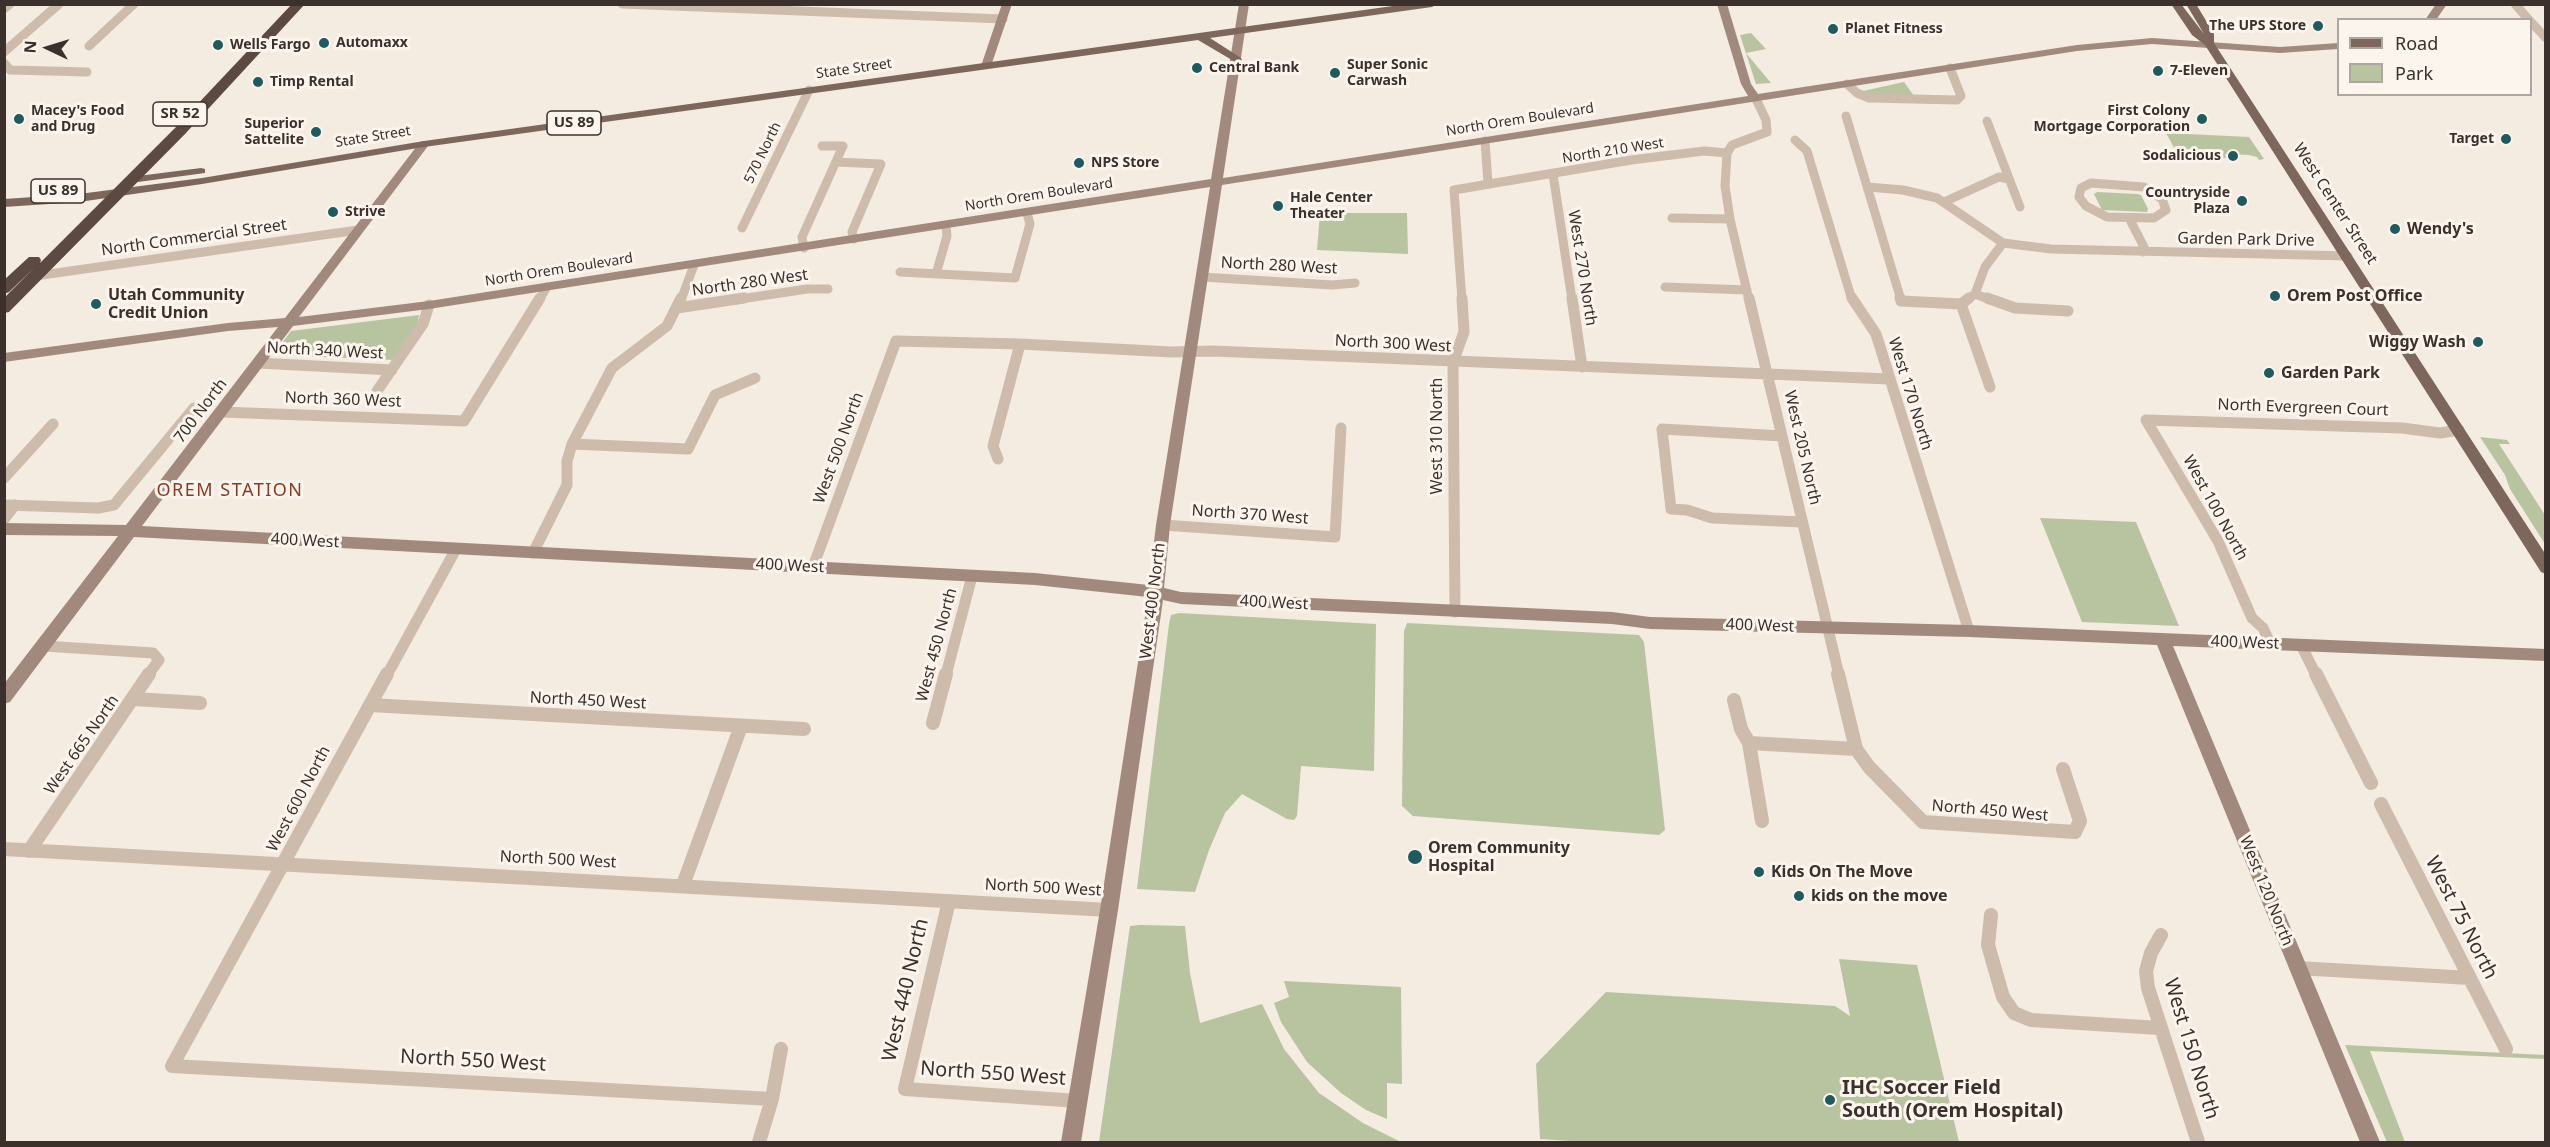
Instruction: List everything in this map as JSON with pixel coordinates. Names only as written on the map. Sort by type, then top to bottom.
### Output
[{"type":"highway","name":"SR 52","points":[[4,308],[286,4]]},
{"type":"highway","name":"SR 52","points":[[4,289],[98,195],[129,180],[180,131],[298,4]]},
{"type":"main road","name":"State Street","points":[[4,202],[114,188],[202,181],[424,144],[1432,4]]},
{"type":"main road","name":"West Center Street","points":[[2176,4],[2196,33],[2209,43],[2348,256],[2546,568]]},
{"type":"main road","name":"West Center Street","points":[[2191,4],[2209,34],[2209,43]]},
{"type":"main road","points":[[1200,36],[1237,60]]},
{"type":"main road","name":"State Street","points":[[129,180],[204,170],[282,166]]},
{"type":"main road","name":"State Street","points":[[4,202],[98,195]]},
{"type":"street","points":[[4,9],[10,4]]},
{"type":"street","points":[[4,52],[59,4]]},
{"type":"street","points":[[88,46],[134,4]]},
{"type":"street","points":[[622,4],[1002,19]]},
{"type":"street","points":[[986,66],[1007,4]]},
{"type":"street","name":"West 400 North","points":[[1071,1143],[1109,910],[1156,592],[1163,525],[1245,4]]},
{"type":"street","points":[[1722,4],[1746,84],[1756,99],[1768,127],[1767,132],[1732,145],[1726,153]]},
{"type":"street","points":[[2432,18],[2442,4]]},
{"type":"street","points":[[2514,4],[2528,18]]},
{"type":"street","points":[[2532,22],[2546,38]]},
{"type":"street","name":"North Orem Boulevard","points":[[4,358],[228,327],[429,305],[2077,48],[2143,41],[2209,43],[2231,48],[2280,50],[2337,46]]},
{"type":"street","points":[[4,63],[10,70],[87,72]]},
{"type":"street","points":[[1847,84],[1857,93],[1869,98],[1951,101],[1961,96],[1950,68]]},
{"type":"street","name":"570 North","points":[[742,228],[808,90]]},
{"type":"street","points":[[1846,116],[1901,301],[1961,304],[1975,294],[1985,267],[2003,243]]},
{"type":"street","points":[[1987,121],[2020,207]]},
{"type":"street","name":"West 170 North","points":[[1795,140],[1807,152],[1853,303],[1875,334],[1969,631]]},
{"type":"street","points":[[1485,141],[1488,183]]},
{"type":"street","name":"700 North","points":[[5,694],[44,646],[424,144]]},
{"type":"street","points":[[804,248],[802,237],[843,146],[822,146]]},
{"type":"street","name":"North 210 West","points":[[1454,190],[1631,160],[1704,151],[1726,153]]},
{"type":"street","name":"West 205 North","points":[[1726,153],[1725,186],[1730,219],[1856,749]]},
{"type":"street","points":[[836,162],[881,164],[852,232],[854,239]]},
{"type":"street","name":"West 270 North","points":[[1553,174],[1582,367]]},
{"type":"street","points":[[1944,202],[1999,177],[2009,179]]},
{"type":"street","name":"Garden Park Drive","points":[[2091,183],[2135,184],[2157,194],[2165,205],[2164,213],[2154,218],[2129,218],[2107,217],[2093,211],[2082,203],[2079,197],[2081,188],[2091,183]]},
{"type":"street","name":"Garden Park Drive","points":[[1868,187],[1903,190],[1937,198],[2003,243],[2051,249],[2348,256]]},
{"type":"street","name":"West 310 North","points":[[1454,190],[1464,333],[1453,362],[1455,612]]},
{"type":"street","points":[[900,272],[1015,278],[1030,225],[1027,213]]},
{"type":"street","points":[[1672,218],[1730,219]]},
{"type":"street","points":[[2129,218],[2144,248],[2143,252]]},
{"type":"street","points":[[936,274],[947,236],[946,226]]},
{"type":"street","name":"North Commercial Street","points":[[35,276],[358,230]]},
{"type":"street","points":[[533,553],[567,485],[567,461],[572,444],[612,368],[667,326],[677,308],[694,265]]},
{"type":"street","name":"North 280 West","points":[[1202,277],[1332,285],[1355,283]]},
{"type":"street","name":"North 360 West","points":[[221,412],[464,421],[547,287]]},
{"type":"street","points":[[1665,287],[1747,290]]},
{"type":"street","name":"North 280 West","points":[[677,308],[807,289],[828,289]]},
{"type":"street","points":[[1975,294],[2015,308],[2068,311]]},
{"type":"street","points":[[1961,304],[1990,387]]},
{"type":"street","points":[[377,391],[423,324],[429,305]]},
{"type":"street","name":"North 300 West","points":[[896,341],[1020,344],[1172,352],[1190,350],[1889,379]]},
{"type":"street","name":"West 500 North","points":[[813,567],[896,341]]},
{"type":"street","points":[[998,459],[993,446],[1020,344]]},
{"type":"street","name":"North 340 West","points":[[258,363],[392,370]]},
{"type":"street","points":[[572,444],[688,449],[716,395],[755,378]]},
{"type":"street","points":[[4,519],[10,505],[98,508],[114,505],[119,502],[194,408]]},
{"type":"street","name":"North Evergreen Court","points":[[2146,420],[2402,428],[2440,433],[2459,430]]},
{"type":"street","name":"West 100 North","points":[[2146,420],[2217,542],[2252,618],[2263,628],[2270,643]]},
{"type":"street","points":[[4,478],[53,424]]},
{"type":"street","name":"North 370 West","points":[[1163,525],[1335,537],[1341,428]]},
{"type":"street","points":[[1782,436],[1662,429],[1671,509],[1688,510],[1712,518],[1802,522]]},
{"type":"street","name":"400 West","points":[[4,529],[131,531],[1035,579],[1156,592],[1181,598],[1612,618],[1650,623],[1969,631],[2546,655]]},
{"type":"street","name":"West 600 North","points":[[172,1066],[456,549]]},
{"type":"street","name":"West 450 North","points":[[933,723],[972,576]]},
{"type":"street","name":"West 120 North","points":[[2162,639],[2370,1143]]},
{"type":"street","points":[[2301,645],[2372,783]]},
{"type":"street","name":"West 665 North","points":[[29,851],[159,660],[153,653],[44,646]]},
{"type":"street","points":[[134,699],[200,703]]},
{"type":"street","points":[[1734,700],[1741,729],[1749,743],[1762,822]]},
{"type":"street","name":"North 450 West","points":[[370,705],[804,729]]},
{"type":"street","points":[[683,885],[741,726]]},
{"type":"street","points":[[1749,743],[1856,749]]},
{"type":"street","name":"North 450 West","points":[[1856,749],[1869,766],[1923,822],[2068,834],[2075,832],[2080,821],[2063,769]]},
{"type":"street","name":"West 75 North","points":[[2381,804],[2506,1049]]},
{"type":"street","name":"North 500 West","points":[[4,849],[1109,910]]},
{"type":"street","name":"West 440 North","points":[[905,1089],[949,901]]},
{"type":"street","points":[[1991,915],[1988,945],[2003,997],[2014,1013],[2031,1020],[2160,1028]]},
{"type":"street","name":"West 150 North","points":[[2161,935],[2151,953],[2146,971],[2148,988],[2198,1143]]},
{"type":"street","points":[[2298,968],[2470,978]]},
{"type":"street","points":[[759,1143],[772,1099],[781,1049]]},
{"type":"street","name":"North 550 West","points":[[172,1066],[772,1099]]},
{"type":"street","name":"North 550 West","points":[[905,1089],[1078,1101]]},
{"type":"green space","points":[[1751,33],[1766,49],[1746,53],[1771,83],[1756,84],[1740,35]]},
{"type":"green space","points":[[1904,82],[1914,96],[1870,94],[1863,91]]},
{"type":"green space","points":[[2166,133],[2249,137],[2264,159],[2259,160],[2249,155],[2225,154],[2226,158],[2177,153]]},
{"type":"green space","points":[[2097,192],[2141,195],[2148,209],[2147,212],[2102,210],[2094,194]]},
{"type":"green space","points":[[1320,213],[1407,213],[1408,254],[1317,250]]},
{"type":"green space","points":[[419,315],[417,327],[393,360],[273,355],[291,331]]},
{"type":"green space","points":[[2480,437],[2507,440],[2510,444],[2499,444],[2545,515],[2545,544],[2510,489],[2505,475]]},
{"type":"green space","points":[[2040,518],[2136,522],[2179,626],[2082,622]]},
{"type":"green space","points":[[1179,613],[1376,624],[1374,771],[1301,766],[1297,816],[1294,820],[1287,819],[1242,794],[1225,813],[1209,850],[1195,892],[1137,889],[1169,624],[1171,615]]},
{"type":"green space","points":[[1407,623],[1639,635],[1644,642],[1665,830],[1659,835],[1413,816],[1402,806],[1404,631]]},
{"type":"green space","points":[[1130,926],[1185,926],[1190,973],[1200,1023],[1262,1004],[1284,1049],[1319,1093],[1363,1123],[1401,1142],[1099,1142]]},
{"type":"green space","points":[[1839,959],[1917,965],[1959,1142],[1586,1142],[1540,1139],[1536,1064],[1606,992],[1835,1006],[1850,1016]]},
{"type":"green space","points":[[1284,981],[1401,987],[1402,1084],[1387,1083],[1387,1119],[1366,1110],[1341,1093],[1307,1062],[1281,1022],[1274,1003],[1289,997]]},
{"type":"green space","points":[[2345,1045],[2545,1055],[2545,1059],[2370,1051],[2405,1142],[2387,1142]]},
{"type":"place","name":"The UPS Store","points":[[2318,26]]},
{"type":"place","name":"Planet Fitness","points":[[1833,29]]},
{"type":"place","name":"Automaxx","points":[[324,43]]},
{"type":"place","name":"Wells Fargo","points":[[218,45]]},
{"type":"place","name":"Central Bank","points":[[1197,68]]},
{"type":"place","name":"7-Eleven","points":[[2158,71]]},
{"type":"place","name":"Super Sonic Carwash","points":[[1335,73]]},
{"type":"place","name":"Timp Rental","points":[[258,82]]},
{"type":"place","name":"Macey's Food and Drug","points":[[19,119]]},
{"type":"place","name":"First Colony Mortgage Corporation","points":[[2202,119]]},
{"type":"place","name":"Superior Sattelite","points":[[316,132]]},
{"type":"place","name":"Target","points":[[2506,139]]},
{"type":"place","name":"Sodalicious","points":[[2233,156]]},
{"type":"place","name":"NPS Store","points":[[1079,163]]},
{"type":"place","name":"Countryside Plaza","points":[[2242,201]]},
{"type":"place","name":"Hale Center Theater","points":[[1278,206]]},
{"type":"place","name":"Strive","points":[[333,212]]},
{"type":"place","name":"Wendy's","points":[[2395,229]]},
{"type":"place","name":"Orem Post Office","points":[[2275,296]]},
{"type":"place","name":"Utah Community Credit Union","points":[[96,304]]},
{"type":"place","name":"Wiggy Wash","points":[[2478,342]]},
{"type":"place","name":"Garden Park","points":[[2269,373]]},
{"type":"place","name":"Orem Community Hospital","points":[[1415,857]]},
{"type":"place","name":"Kids On The Move","points":[[1759,872]]},
{"type":"place","name":"kids on the move","points":[[1799,896]]},
{"type":"place","name":"IHC Soccer Field South (Orem Hospital)","points":[[1830,1100]]},
{"type":"district","name":"OREM STATION","points":[[230,491]]}]
